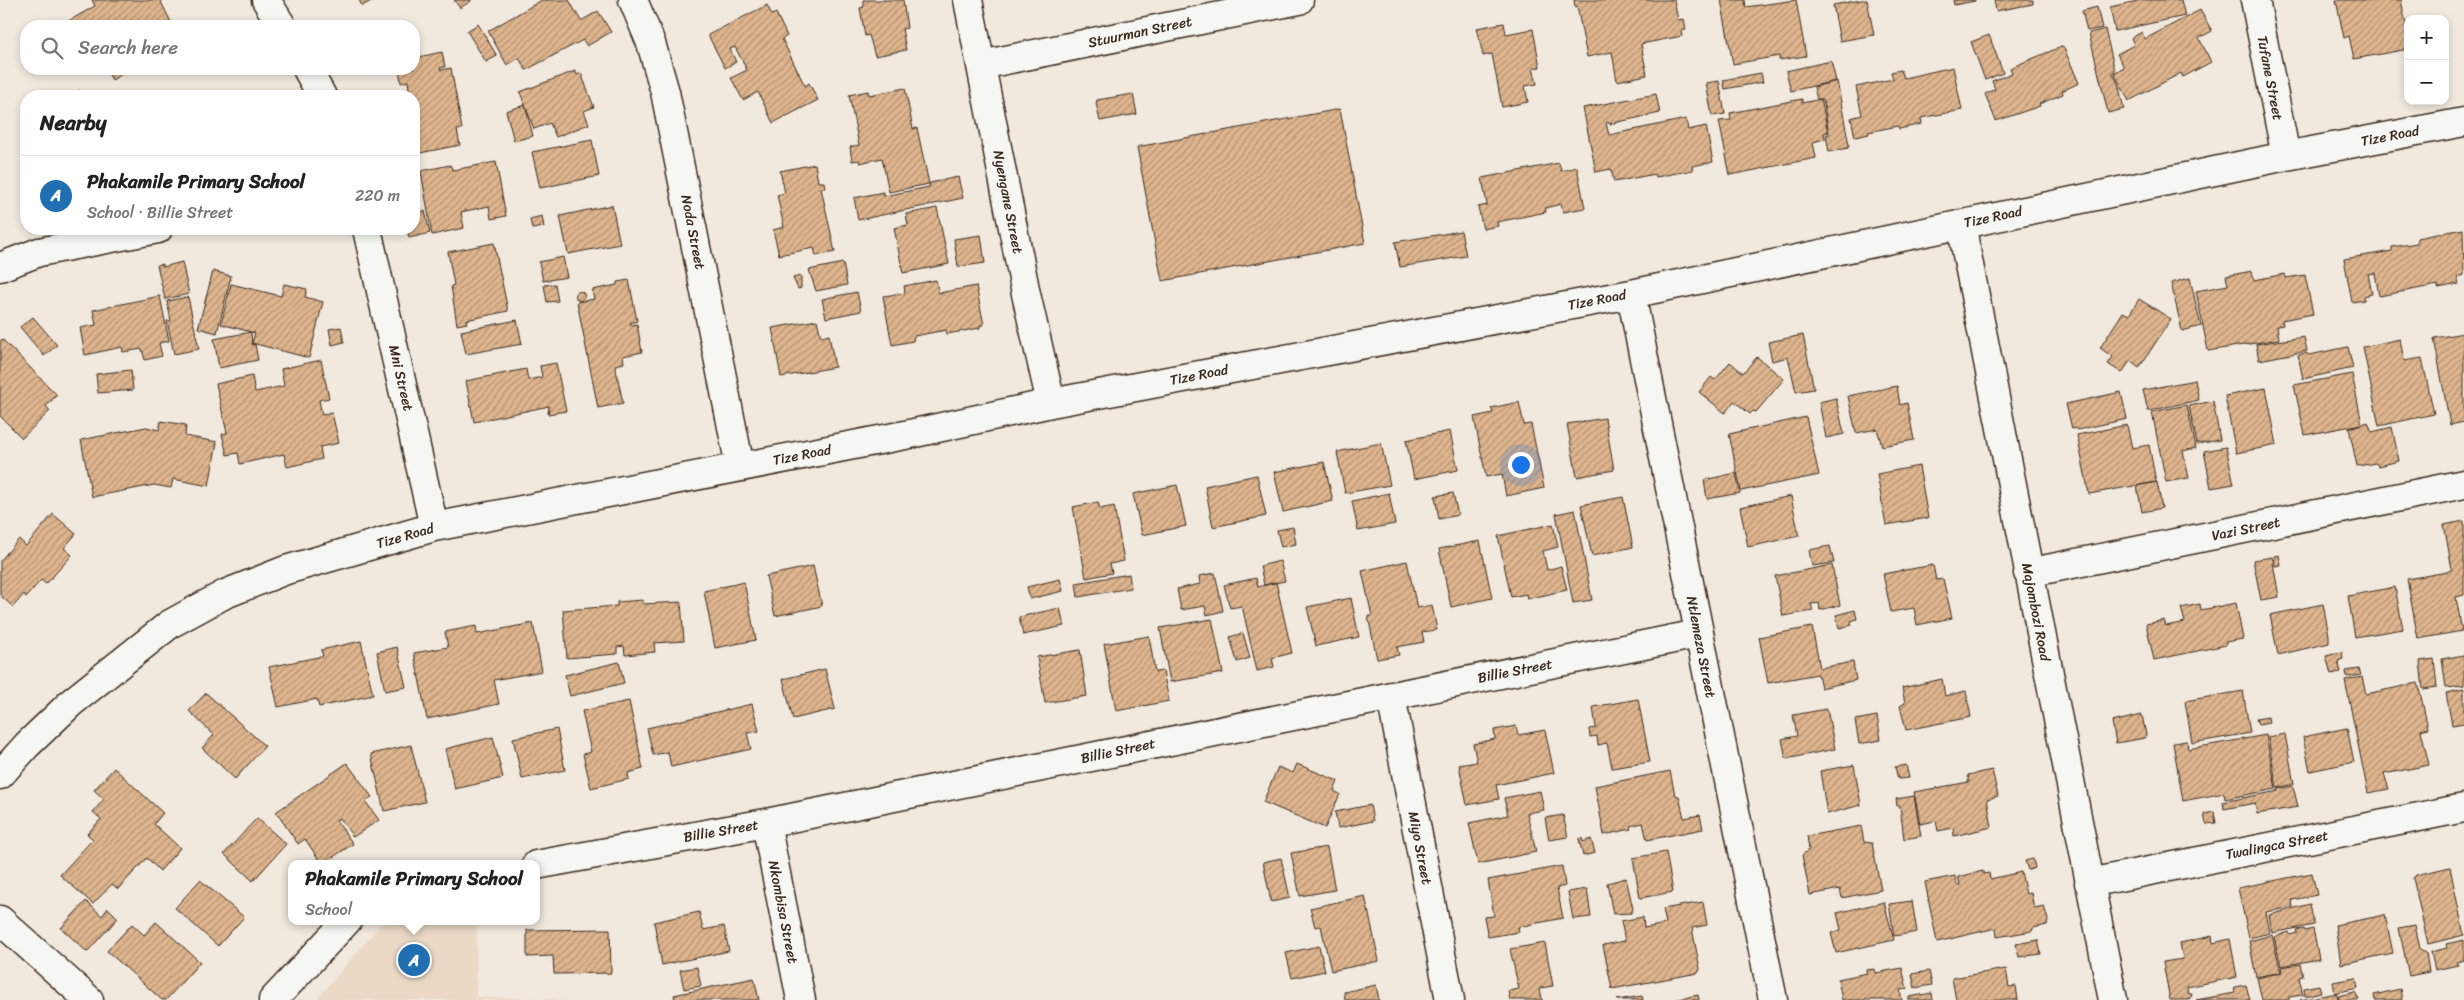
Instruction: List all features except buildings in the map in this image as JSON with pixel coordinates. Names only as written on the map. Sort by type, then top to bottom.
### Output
[{"type":"street","points":[[266,0],[278,20]]},
{"type":"street","name":"Noda Street","points":[[633,0],[651,43],[665,92],[740,467]]},
{"type":"street","name":"Nyengane Street","points":[[968,0],[1026,294],[1051,403]]},
{"type":"street","name":"Stuurman Street","points":[[981,65],[1295,0]]},
{"type":"street","name":"Tufane Street","points":[[2255,0],[2286,156]]},
{"type":"street","points":[[310,75],[319,90]]},
{"type":"street","name":"Tize Road","points":[[0,775],[27,745],[72,702],[170,624],[225,594],[286,570],[434,527],[910,434],[1051,403],[1631,294],[2286,156],[2464,122]]},
{"type":"street","name":"Majombozi Road","points":[[1961,224],[2113,1000]]},
{"type":"street","points":[[0,267],[39,252],[127,235]]},
{"type":"street","name":"Mni Street","points":[[368,235],[434,527]]},
{"type":"street","name":"Ntlemeza Street","points":[[1631,294],[1773,1000]]},
{"type":"street","name":"Vazi Street","points":[[2028,573],[2464,484]]},
{"type":"street","name":"Billie Street","points":[[540,864],[766,823],[1698,634]]},
{"type":"street","name":"Miyo Street","points":[[1391,696],[1450,1000]]},
{"type":"street","name":"Twalingca Street","points":[[2090,883],[2464,808]]},
{"type":"street","name":"Nkombisa Street","points":[[766,823],[801,1000]]},
{"type":"street","points":[[0,920],[88,1000]]},
{"type":"street","points":[[274,1000],[343,925]]},
{"type":"shaded area","points":[[380,925],[477,925],[476,997],[578,1000],[316,1000]]},
{"type":"place","name":"Phakamile Primary School","points":[[414,960]]}]
